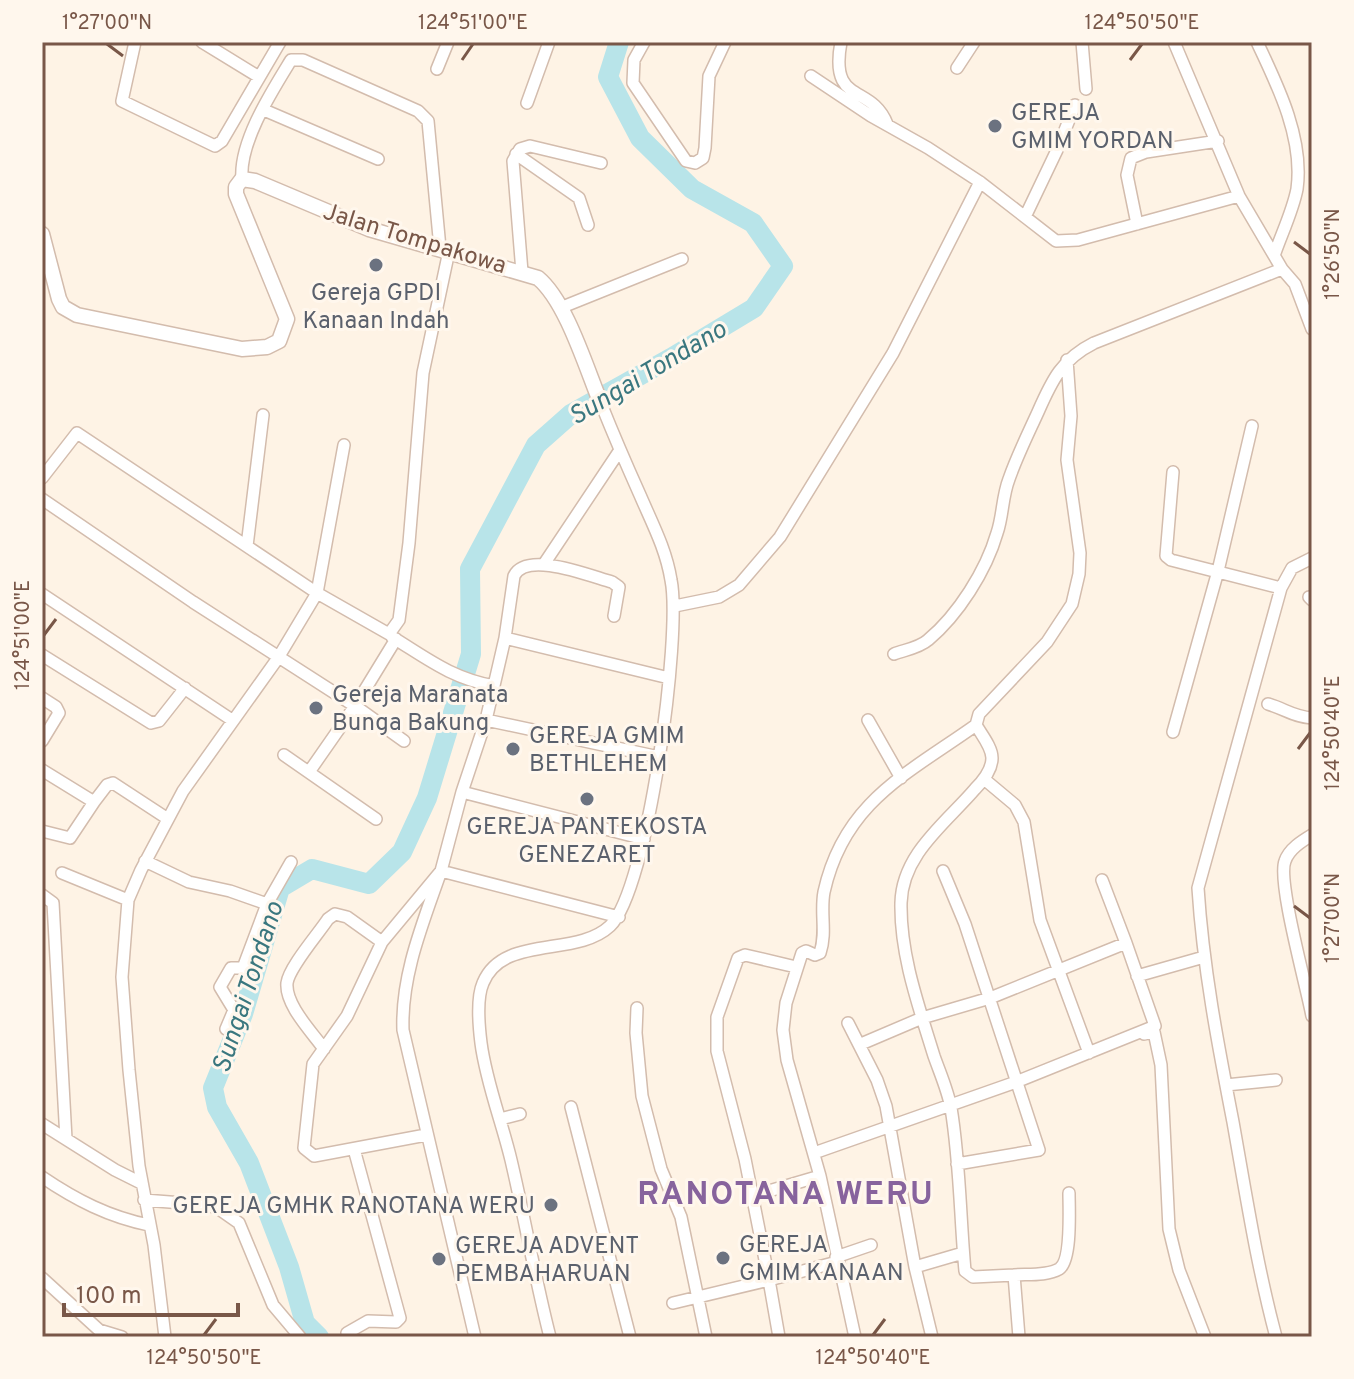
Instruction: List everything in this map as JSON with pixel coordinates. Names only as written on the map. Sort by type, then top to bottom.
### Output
[{"type":"street","points":[[135,42],[122,101],[211,145],[222,141],[280,42]]},
{"type":"street","points":[[202,42],[259,77]]},
{"type":"street","points":[[437,69],[448,42]]},
{"type":"street","points":[[527,103],[549,42]]},
{"type":"street","points":[[644,42],[634,60],[633,83],[686,161],[695,163],[703,158],[705,148],[709,76],[725,42]]},
{"type":"street","points":[[841,42],[837,66],[840,75],[850,88],[882,111],[887,124]]},
{"type":"street","points":[[957,68],[974,42]]},
{"type":"street","points":[[1082,42],[1086,89]]},
{"type":"street","points":[[1174,42],[1239,196],[1301,295],[1312,329]]},
{"type":"street","points":[[1257,42],[1279,88],[1299,163],[1296,192],[1275,253]]},
{"type":"street","points":[[42,234],[59,299],[63,307],[77,315],[242,349],[267,347],[282,337],[286,314],[235,190],[242,179],[245,149],[289,62],[296,59],[421,113],[430,127],[433,190],[444,250],[423,373],[409,543],[399,620],[355,706],[309,772]]},
{"type":"street","points":[[811,76],[980,182],[1056,241],[1067,242],[1239,196]]},
{"type":"street","points":[[1025,217],[1075,105]]},
{"type":"street","points":[[264,110],[378,159]]},
{"type":"street","points":[[1137,224],[1127,175],[1131,158],[1146,152],[1218,141]]},
{"type":"street","points":[[522,272],[513,161],[516,154],[525,146],[530,146],[601,163]]},
{"type":"street","points":[[516,154],[579,198],[588,225]]},
{"type":"street","name":"Jalan Tompakowa","points":[[242,179],[260,183],[369,229],[522,272],[542,282],[560,308],[602,406]]},
{"type":"street","points":[[675,606],[719,597],[739,585],[780,537],[893,353],[980,182]]},
{"type":"street","points":[[560,308],[682,259]]},
{"type":"street","points":[[894,654],[925,643],[952,615],[971,588],[998,533],[1007,483],[1051,384],[1067,360],[1094,343],[1282,269]]},
{"type":"street","points":[[855,1337],[820,1176],[787,1060],[783,1030],[796,967],[804,952],[818,955],[821,950],[825,929],[824,894],[839,846],[861,812],[879,793],[976,725],[979,714],[1047,642],[1072,604],[1080,553],[1067,460],[1071,416],[1067,360]]},
{"type":"street","points":[[550,1337],[481,1045],[482,985],[494,967],[514,955],[585,940],[598,935],[619,917],[644,839],[659,757],[675,606],[664,550],[602,406]]},
{"type":"street","points":[[247,546],[263,415]]},
{"type":"street","points":[[1173,732],[1218,571],[1252,426]]},
{"type":"street","points":[[42,478],[77,433],[317,593],[427,661],[457,677],[494,686]]},
{"type":"street","points":[[165,1337],[141,1183],[122,977],[128,900],[183,791],[278,658],[317,593],[344,445]]},
{"type":"street","points":[[544,564],[620,450]]},
{"type":"street","points":[[1173,472],[1166,556],[1171,560],[1281,588]]},
{"type":"street","points":[[42,499],[404,741]]},
{"type":"street","points":[[1276,1337],[1258,1267],[1226,1085],[1204,957],[1198,888],[1281,588],[1292,568],[1312,558]]},
{"type":"street","points":[[475,1337],[405,1046],[402,1010],[409,969],[486,720],[517,571],[532,564],[544,564],[616,585],[619,591],[614,616]]},
{"type":"street","points":[[42,594],[232,720]]},
{"type":"street","points":[[505,638],[669,678]]},
{"type":"street","points":[[42,655],[151,723],[159,721],[185,688]]},
{"type":"street","points":[[42,698],[56,707],[59,713],[42,741]]},
{"type":"street","points":[[1268,704],[1285,708],[1296,717],[1312,718]]},
{"type":"street","points":[[486,720],[659,757]]},
{"type":"street","points":[[868,720],[901,778]]},
{"type":"street","points":[[976,725],[992,759],[984,779],[915,856],[905,876],[901,901],[904,947],[922,1018],[950,1106],[963,1253],[968,1276],[1014,1275],[1058,1269],[1064,1263],[1069,1229],[1069,1193]]},
{"type":"street","points":[[284,755],[376,819]]},
{"type":"street","points":[[42,770],[94,802]]},
{"type":"street","points":[[984,779],[1015,805],[1024,822],[1040,920],[1089,1053]]},
{"type":"street","points":[[42,831],[70,838],[107,785],[113,783],[168,819]]},
{"type":"street","points":[[462,792],[644,839]]},
{"type":"street","points":[[1312,835],[1293,850],[1284,866],[1293,932],[1308,976],[1312,1016]]},
{"type":"street","points":[[145,861],[189,882],[267,904]]},
{"type":"street","points":[[226,1029],[234,1010],[220,987],[231,968],[243,968],[267,904],[291,862]]},
{"type":"street","points":[[441,871],[619,917]]},
{"type":"street","points":[[426,1135],[314,1156],[304,1148],[313,1064],[354,1004],[382,942],[441,871]]},
{"type":"street","points":[[943,871],[990,998],[1039,1150],[957,1164]]},
{"type":"street","points":[[62,873],[128,900]]},
{"type":"street","points":[[814,1153],[1016,1082],[1155,1026],[1102,880]]},
{"type":"street","points":[[42,895],[53,903],[66,1139]]},
{"type":"street","points":[[324,1049],[293,1003],[287,985],[290,973],[328,919],[335,914],[347,917],[382,942]]},
{"type":"street","points":[[861,1044],[922,1018],[990,998],[1126,943]]},
{"type":"street","points":[[779,1337],[752,1196],[715,1032],[717,1017],[741,956],[796,967]]},
{"type":"street","points":[[1137,976],[1204,957]]},
{"type":"street","points":[[637,1008],[636,1033],[642,1096],[661,1169],[681,1217],[706,1337]]},
{"type":"street","points":[[848,1023],[883,1093],[915,1267],[932,1337]]},
{"type":"street","points":[[1118,1041],[1151,1031],[1157,1037],[1169,1229],[1179,1270],[1205,1337]]},
{"type":"street","points":[[1226,1085],[1276,1080]]},
{"type":"street","points":[[571,1107],[630,1337]]},
{"type":"street","points":[[500,1119],[520,1114]]},
{"type":"street","points":[[42,1124],[141,1183]]},
{"type":"street","points":[[347,1333],[365,1321],[396,1322],[400,1318],[354,1149]]},
{"type":"street","points":[[752,1196],[820,1176]]},
{"type":"street","points":[[42,1177],[97,1210],[149,1225]]},
{"type":"street","points":[[144,1200],[208,1205],[239,1223],[273,1305],[300,1337]]},
{"type":"street","points":[[673,1303],[769,1280],[871,1245]]},
{"type":"street","points":[[915,1267],[963,1253]]},
{"type":"street","points":[[1014,1275],[1019,1337]]},
{"type":"street","points":[[42,1278],[94,1334],[122,1337]]},
{"type":"waterway","name":"Sungai Tondano","points":[[319,1337],[305,1323],[289,1267],[249,1163],[217,1107],[213,1088],[243,1014],[280,888],[312,869],[369,884],[402,852],[427,798],[471,654],[470,569],[536,445],[571,414],[754,308],[783,266],[753,223],[692,189],[640,138],[608,77],[619,42]]},
{"type":"place","name":"GEREJA GMIM YORDAN","points":[[995,126]]},
{"type":"place","name":"Gereja GPDI Kanaan Indah","points":[[376,265]]},
{"type":"place","name":"Gereja Maranata Bunga Bakung","points":[[316,708]]},
{"type":"place","name":"GEREJA GMIM BETHLEHEM","points":[[513,749]]},
{"type":"place","name":"GEREJA PANTEKOSTA GENEZARET","points":[[587,799]]},
{"type":"place","name":"GEREJA GMHK RANOTANA WERU","points":[[551,1205]]},
{"type":"place","name":"GEREJA GMIM KANAAN","points":[[723,1258]]},
{"type":"place","name":"GEREJA ADVENT PEMBAHARUAN","points":[[439,1259]]},
{"type":"district","name":"RANOTANA WERU","points":[[786,1193]]}]
